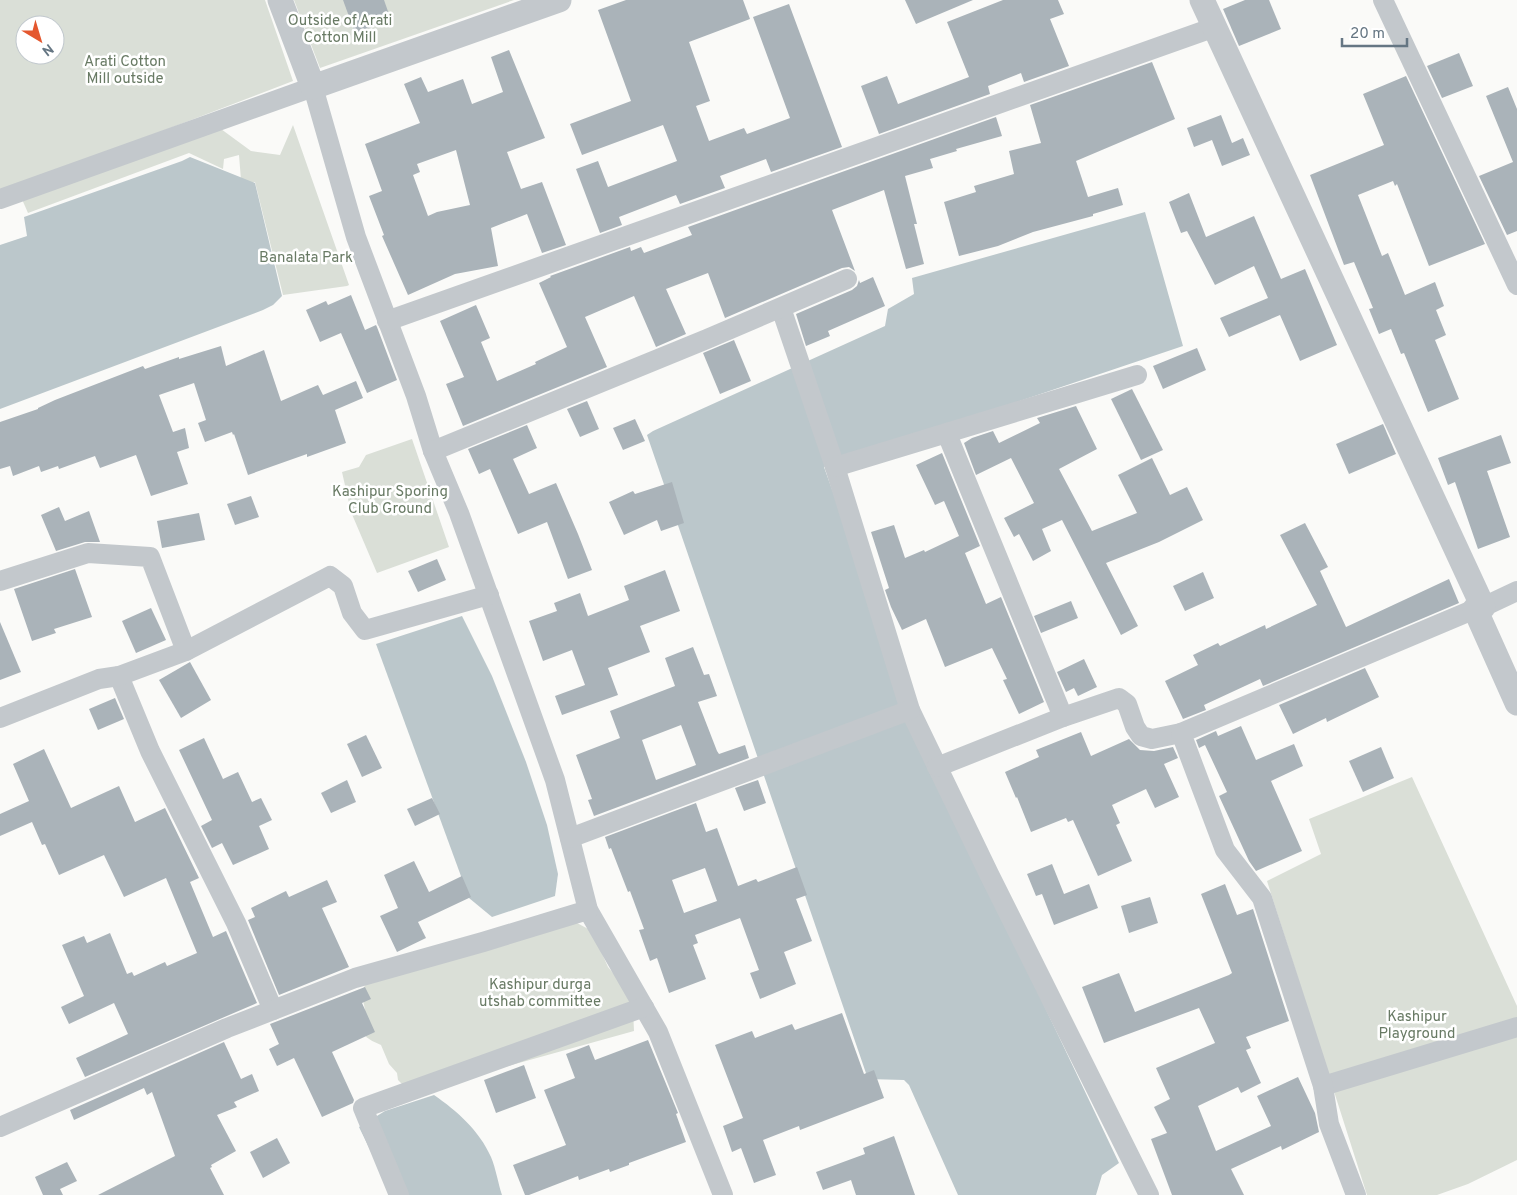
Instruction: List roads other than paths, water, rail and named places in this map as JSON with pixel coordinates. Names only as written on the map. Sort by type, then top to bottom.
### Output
[{"type":"street","points":[[280,0],[313,87],[356,237],[416,396],[433,451],[459,513],[555,780],[588,910],[658,1032],[722,1195]]},
{"type":"street","points":[[0,199],[559,0]]},
{"type":"street","points":[[1202,0],[1479,608],[1517,703]]},
{"type":"street","points":[[1383,0],[1517,285]]},
{"type":"street","points":[[387,321],[1215,27]]},
{"type":"street","points":[[433,451],[847,279]]},
{"type":"street","points":[[781,308],[835,467],[910,710],[1149,1195]]},
{"type":"street","points":[[835,467],[1137,375]]},
{"type":"street","points":[[946,434],[1063,717]]},
{"type":"street","points":[[0,581],[88,553],[150,557],[186,651]]},
{"type":"street","points":[[0,718],[99,679],[119,676],[186,651],[330,576],[343,586],[352,613],[365,630],[489,595]]},
{"type":"street","points":[[937,767],[1063,717],[1119,698],[1127,704],[1134,727],[1141,736],[1152,739],[1181,733],[1517,591]]},
{"type":"street","points":[[119,676],[150,751],[236,923],[272,1010]]},
{"type":"street","points":[[570,838],[910,710]]},
{"type":"street","points":[[1181,733],[1225,850],[1262,898],[1323,1086],[1329,1124],[1356,1195]]},
{"type":"street","points":[[0,1127],[227,1028],[355,978],[484,942],[588,910]]},
{"type":"street","points":[[399,1195],[363,1108],[644,1007]]},
{"type":"street","points":[[1323,1086],[1517,1027]]},
{"type":"park label","name":"Outside of Arati Cotton Mill","points":[[340,30]]},
{"type":"park label","name":"Arati Cotton Mill outside","points":[[125,70]]},
{"type":"park label","name":"Banalata Park","points":[[306,258]]},
{"type":"park label","name":"Kashipur Sporing Club Ground","points":[[390,500]]},
{"type":"park label","name":"Kashipur durga utshab committee","points":[[540,994]]},
{"type":"park label","name":"Kashipur Playground","points":[[1417,1026]]}]
